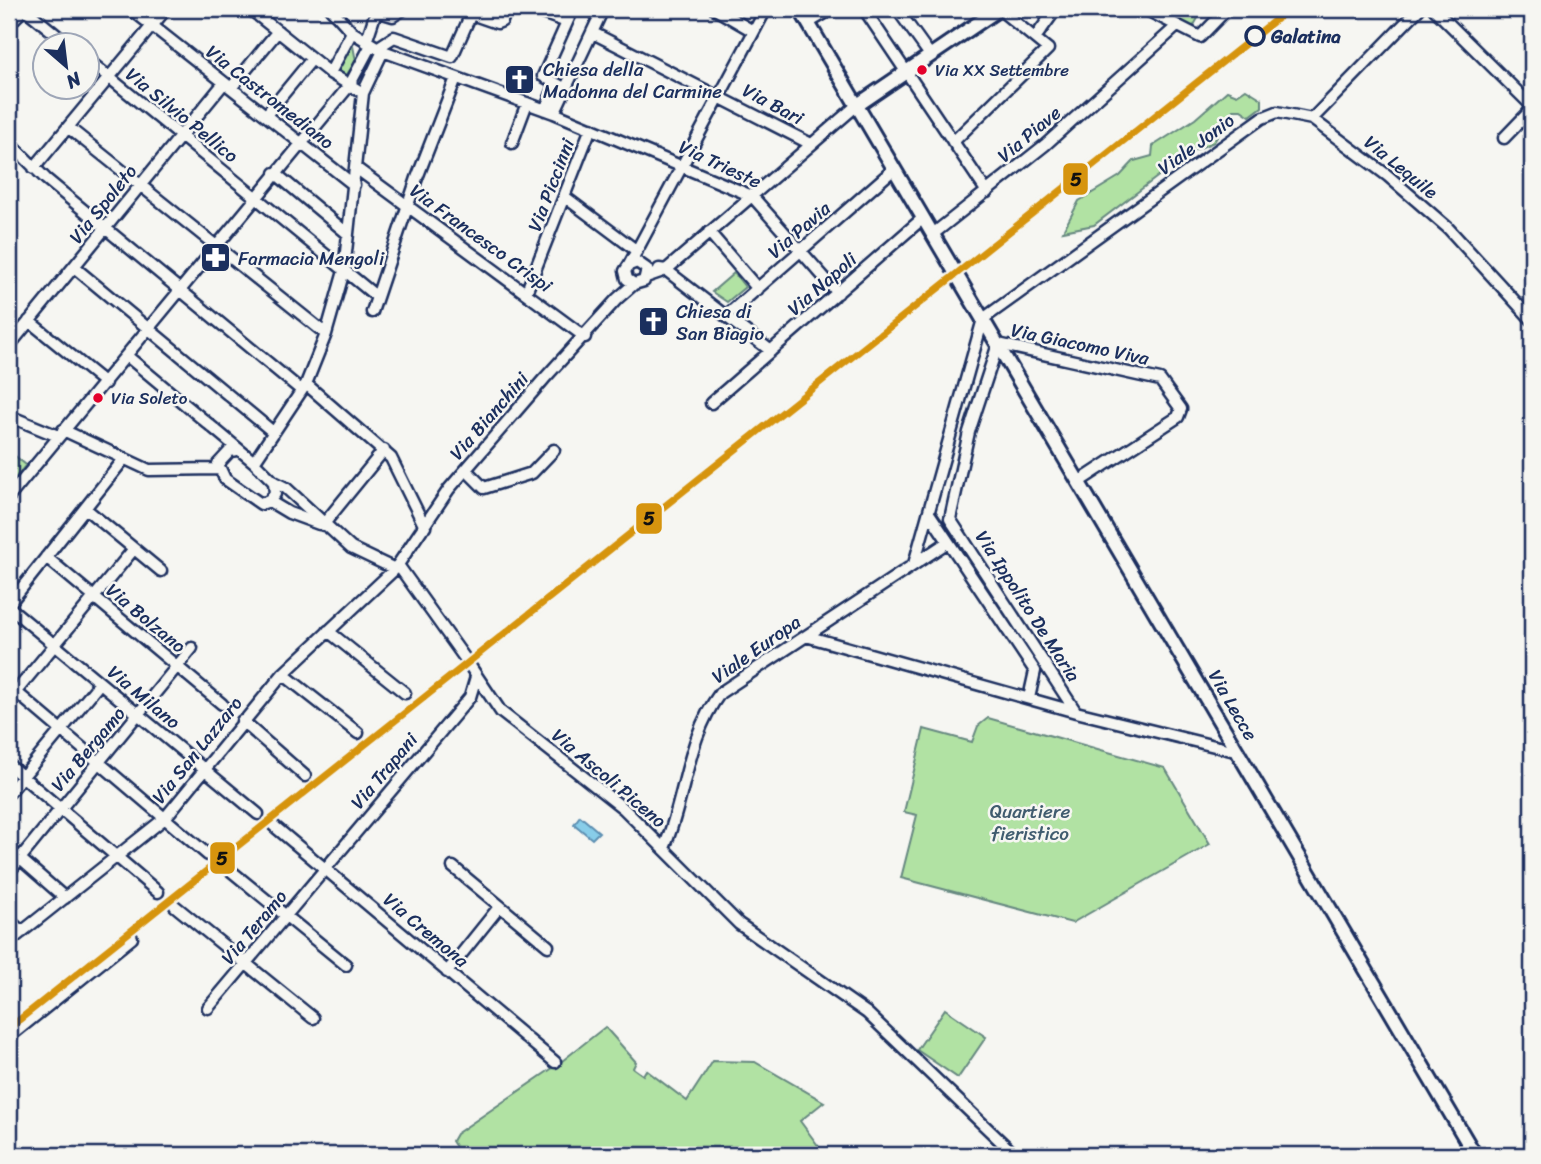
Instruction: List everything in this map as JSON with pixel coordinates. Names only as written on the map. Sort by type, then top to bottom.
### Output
[{"type":"main road","name":"Via Lecce","points":[[800,9],[1475,1155]]},
{"type":"main road","points":[[856,106],[999,9]]},
{"type":"street","points":[[9,24],[25,9],[53,32]]},
{"type":"street","name":"Via Castromediano","points":[[131,9],[354,185]]},
{"type":"street","points":[[34,168],[166,9]]},
{"type":"street","points":[[250,9],[330,73],[363,93]]},
{"type":"street","name":"Via Trieste","points":[[331,9],[352,32],[374,47],[550,111],[752,196],[838,293]]},
{"type":"street","points":[[254,462],[304,387],[326,334],[344,271],[363,93],[374,47],[377,10],[393,16],[404,9]]},
{"type":"street","points":[[9,497],[105,383],[299,142],[349,86],[374,47],[394,37],[452,57],[471,14],[497,23],[502,22],[505,13],[500,9]]},
{"type":"street","points":[[531,9],[567,22]]},
{"type":"street","points":[[566,89],[543,76],[573,9]]},
{"type":"street","points":[[550,111],[566,89],[603,9]]},
{"type":"street","points":[[715,9],[728,12],[753,32]]},
{"type":"street","points":[[617,299],[635,248],[766,9]]},
{"type":"street","points":[[808,23],[832,9]]},
{"type":"street","points":[[864,9],[987,192]]},
{"type":"street","points":[[897,9],[930,55]]},
{"type":"street","points":[[953,142],[1048,49],[999,9]]},
{"type":"street","points":[[1035,38],[1056,9]]},
{"type":"street","points":[[1145,9],[1200,37],[1227,9]]},
{"type":"street","points":[[1312,119],[1419,9]]},
{"type":"street","points":[[1434,9],[1532,107],[1504,138]]},
{"type":"street","name":"Via Piave","points":[[933,234],[1045,145],[1176,27]]},
{"type":"street","name":"Via Spoleto","points":[[9,346],[180,137],[278,32]]},
{"type":"street","points":[[330,73],[352,32]]},
{"type":"street","name":"Via Bari","points":[[593,33],[719,95],[811,145]]},
{"type":"street","points":[[265,115],[312,59]]},
{"type":"street","name":"Via Silvio Pellico","points":[[102,71],[377,297]]},
{"type":"street","points":[[372,312],[407,205],[456,78]]},
{"type":"street","points":[[550,111],[556,84]]},
{"type":"street","points":[[512,143],[527,103]]},
{"type":"street","points":[[617,299],[634,284],[666,270],[856,106]]},
{"type":"street","name":"Viale Jonio","points":[[983,318],[1262,118],[1277,112],[1312,119]]},
{"type":"street","name":"Via Lequile","points":[[1312,119],[1418,201],[1465,246],[1532,320]]},
{"type":"street","points":[[69,128],[326,334]]},
{"type":"street","name":"Via Piccinni","points":[[526,293],[591,128]]},
{"type":"street","points":[[9,142],[34,168],[105,228],[384,450],[425,527]]},
{"type":"street","name":"Via Francesco Crispi","points":[[356,168],[585,337]]},
{"type":"street","name":"Via Pavia","points":[[726,316],[894,169]]},
{"type":"street","points":[[275,173],[348,234]]},
{"type":"street","points":[[565,197],[635,248],[646,277]]},
{"type":"street","name":"Via Napoli","points":[[711,403],[923,218]]},
{"type":"street","points":[[709,232],[758,289]]},
{"type":"street","points":[[627,270],[643,265],[666,270],[771,351]]},
{"type":"street","points":[[74,267],[273,432]]},
{"type":"street","points":[[627,270],[634,284]]},
{"type":"street","name":"Via Bianchini","points":[[396,567],[466,470],[617,299]]},
{"type":"street","points":[[914,564],[983,318]]},
{"type":"street","points":[[29,321],[105,383]]},
{"type":"street","points":[[929,513],[950,519],[988,369],[998,344]]},
{"type":"street","name":"Via Giacomo Viva","points":[[998,344],[1160,380],[1179,402],[1181,409],[1178,417],[1080,481]]},
{"type":"street","points":[[127,356],[254,462],[274,482],[286,488],[351,548],[396,567]]},
{"type":"street","points":[[970,364],[988,369]]},
{"type":"street","points":[[9,416],[61,433],[149,470],[219,469]]},
{"type":"street","points":[[237,450],[229,451],[218,464],[225,479],[261,504],[269,501],[275,494],[274,482]]},
{"type":"street","points":[[323,525],[384,450]]},
{"type":"street","points":[[466,470],[484,488],[532,473],[554,450]]},
{"type":"street","points":[[9,605],[124,459]]},
{"type":"street","points":[[269,501],[289,513],[323,525]]},
{"type":"street","points":[[86,509],[161,571]]},
{"type":"street","name":"Via Ippolito De Maria","points":[[929,513],[1035,671],[1029,698]]},
{"type":"street","name":"Via Ippolito De Maria","points":[[950,519],[1076,712]]},
{"type":"street","name":"Viale Europa","points":[[664,848],[672,829],[698,731],[709,707],[720,693],[948,542]]},
{"type":"street","points":[[133,550],[11,692],[99,762],[208,855]]},
{"type":"street","name":"Via Bolzano","points":[[46,557],[222,704]]},
{"type":"street","name":"Via San Lazzaro","points":[[9,942],[165,818],[283,674],[396,567]]},
{"type":"street","name":"Via Ascoli Piceno","points":[[396,567],[468,663],[492,700],[519,727],[550,747],[623,808],[729,914],[867,1013],[1014,1155]]},
{"type":"street","name":"Via Milano","points":[[9,605],[258,814]]},
{"type":"street","points":[[328,631],[405,694]]},
{"type":"street","name":"Via Ippolito De Maria","points":[[806,636],[1076,712],[1238,752]]},
{"type":"street","name":"Via Bergamo","points":[[9,872],[192,648]]},
{"type":"street","points":[[1035,671],[1046,664]]},
{"type":"street","points":[[283,674],[358,733]]},
{"type":"street","name":"Via Trapani","points":[[325,868],[470,697],[476,677]]},
{"type":"street","points":[[9,793],[100,684]]},
{"type":"street","points":[[470,697],[492,700]]},
{"type":"street","points":[[242,721],[305,776]]},
{"type":"street","points":[[9,765],[158,892]]},
{"type":"street","name":"Via Cremona","points":[[274,826],[555,1062]]},
{"type":"street","points":[[9,849],[65,898]]},
{"type":"street","points":[[225,866],[346,965]]},
{"type":"street","points":[[453,867],[548,946]]},
{"type":"street","name":"Via Teramo","points":[[208,1008],[325,868]]},
{"type":"street","points":[[175,906],[313,1018]]},
{"type":"street","points":[[447,971],[500,906]]},
{"type":"street","points":[[9,920],[22,932]]},
{"type":"street","points":[[9,1037],[132,938]]},
{"type":"green space","points":[[1155,9],[1203,9],[1192,29]]},
{"type":"green space","points":[[352,41],[356,61],[345,77],[337,70]]},
{"type":"green space","points":[[1246,89],[1262,99],[1262,107],[1250,116],[1241,110],[1233,110],[1214,142],[1190,152],[1094,225],[1063,231],[1079,201],[1120,176],[1134,161],[1152,156],[1153,146],[1195,119],[1227,91],[1237,95]]},
{"type":"green space","points":[[734,273],[745,287],[727,302],[712,292]]},
{"type":"green space","points":[[9,451],[26,465],[9,485]]},
{"type":"green space","name":"Quartiere fieristico","points":[[988,718],[1165,768],[1210,844],[1072,923],[901,878],[917,815],[904,812],[924,729],[972,742],[978,726]]},
{"type":"green space","points":[[945,1009],[986,1037],[958,1078],[917,1050]]},
{"type":"green space","points":[[605,1027],[636,1062],[633,1068],[643,1075],[646,1070],[687,1101],[713,1061],[755,1062],[824,1102],[800,1121],[825,1155],[461,1155],[452,1141],[456,1134],[557,1065]]},
{"type":"water","points":[[580,816],[599,832],[592,839],[574,824]]},
{"type":"transit line","name":"5","points":[[9,1028],[1289,9]]},
{"type":"place","name":"Galatina","points":[[1255,36]]},
{"type":"place","name":"Via XX Settembre","points":[[922,70]]},
{"type":"place","name":"Chiesa della Madonna del Carmine","points":[[520,80]]},
{"type":"place","name":"Farmacia Mengoli","points":[[215,258]]},
{"type":"place","name":"Chiesa di San Biagio","points":[[653,322]]},
{"type":"place","name":"Via Soleto","points":[[98,398]]}]
